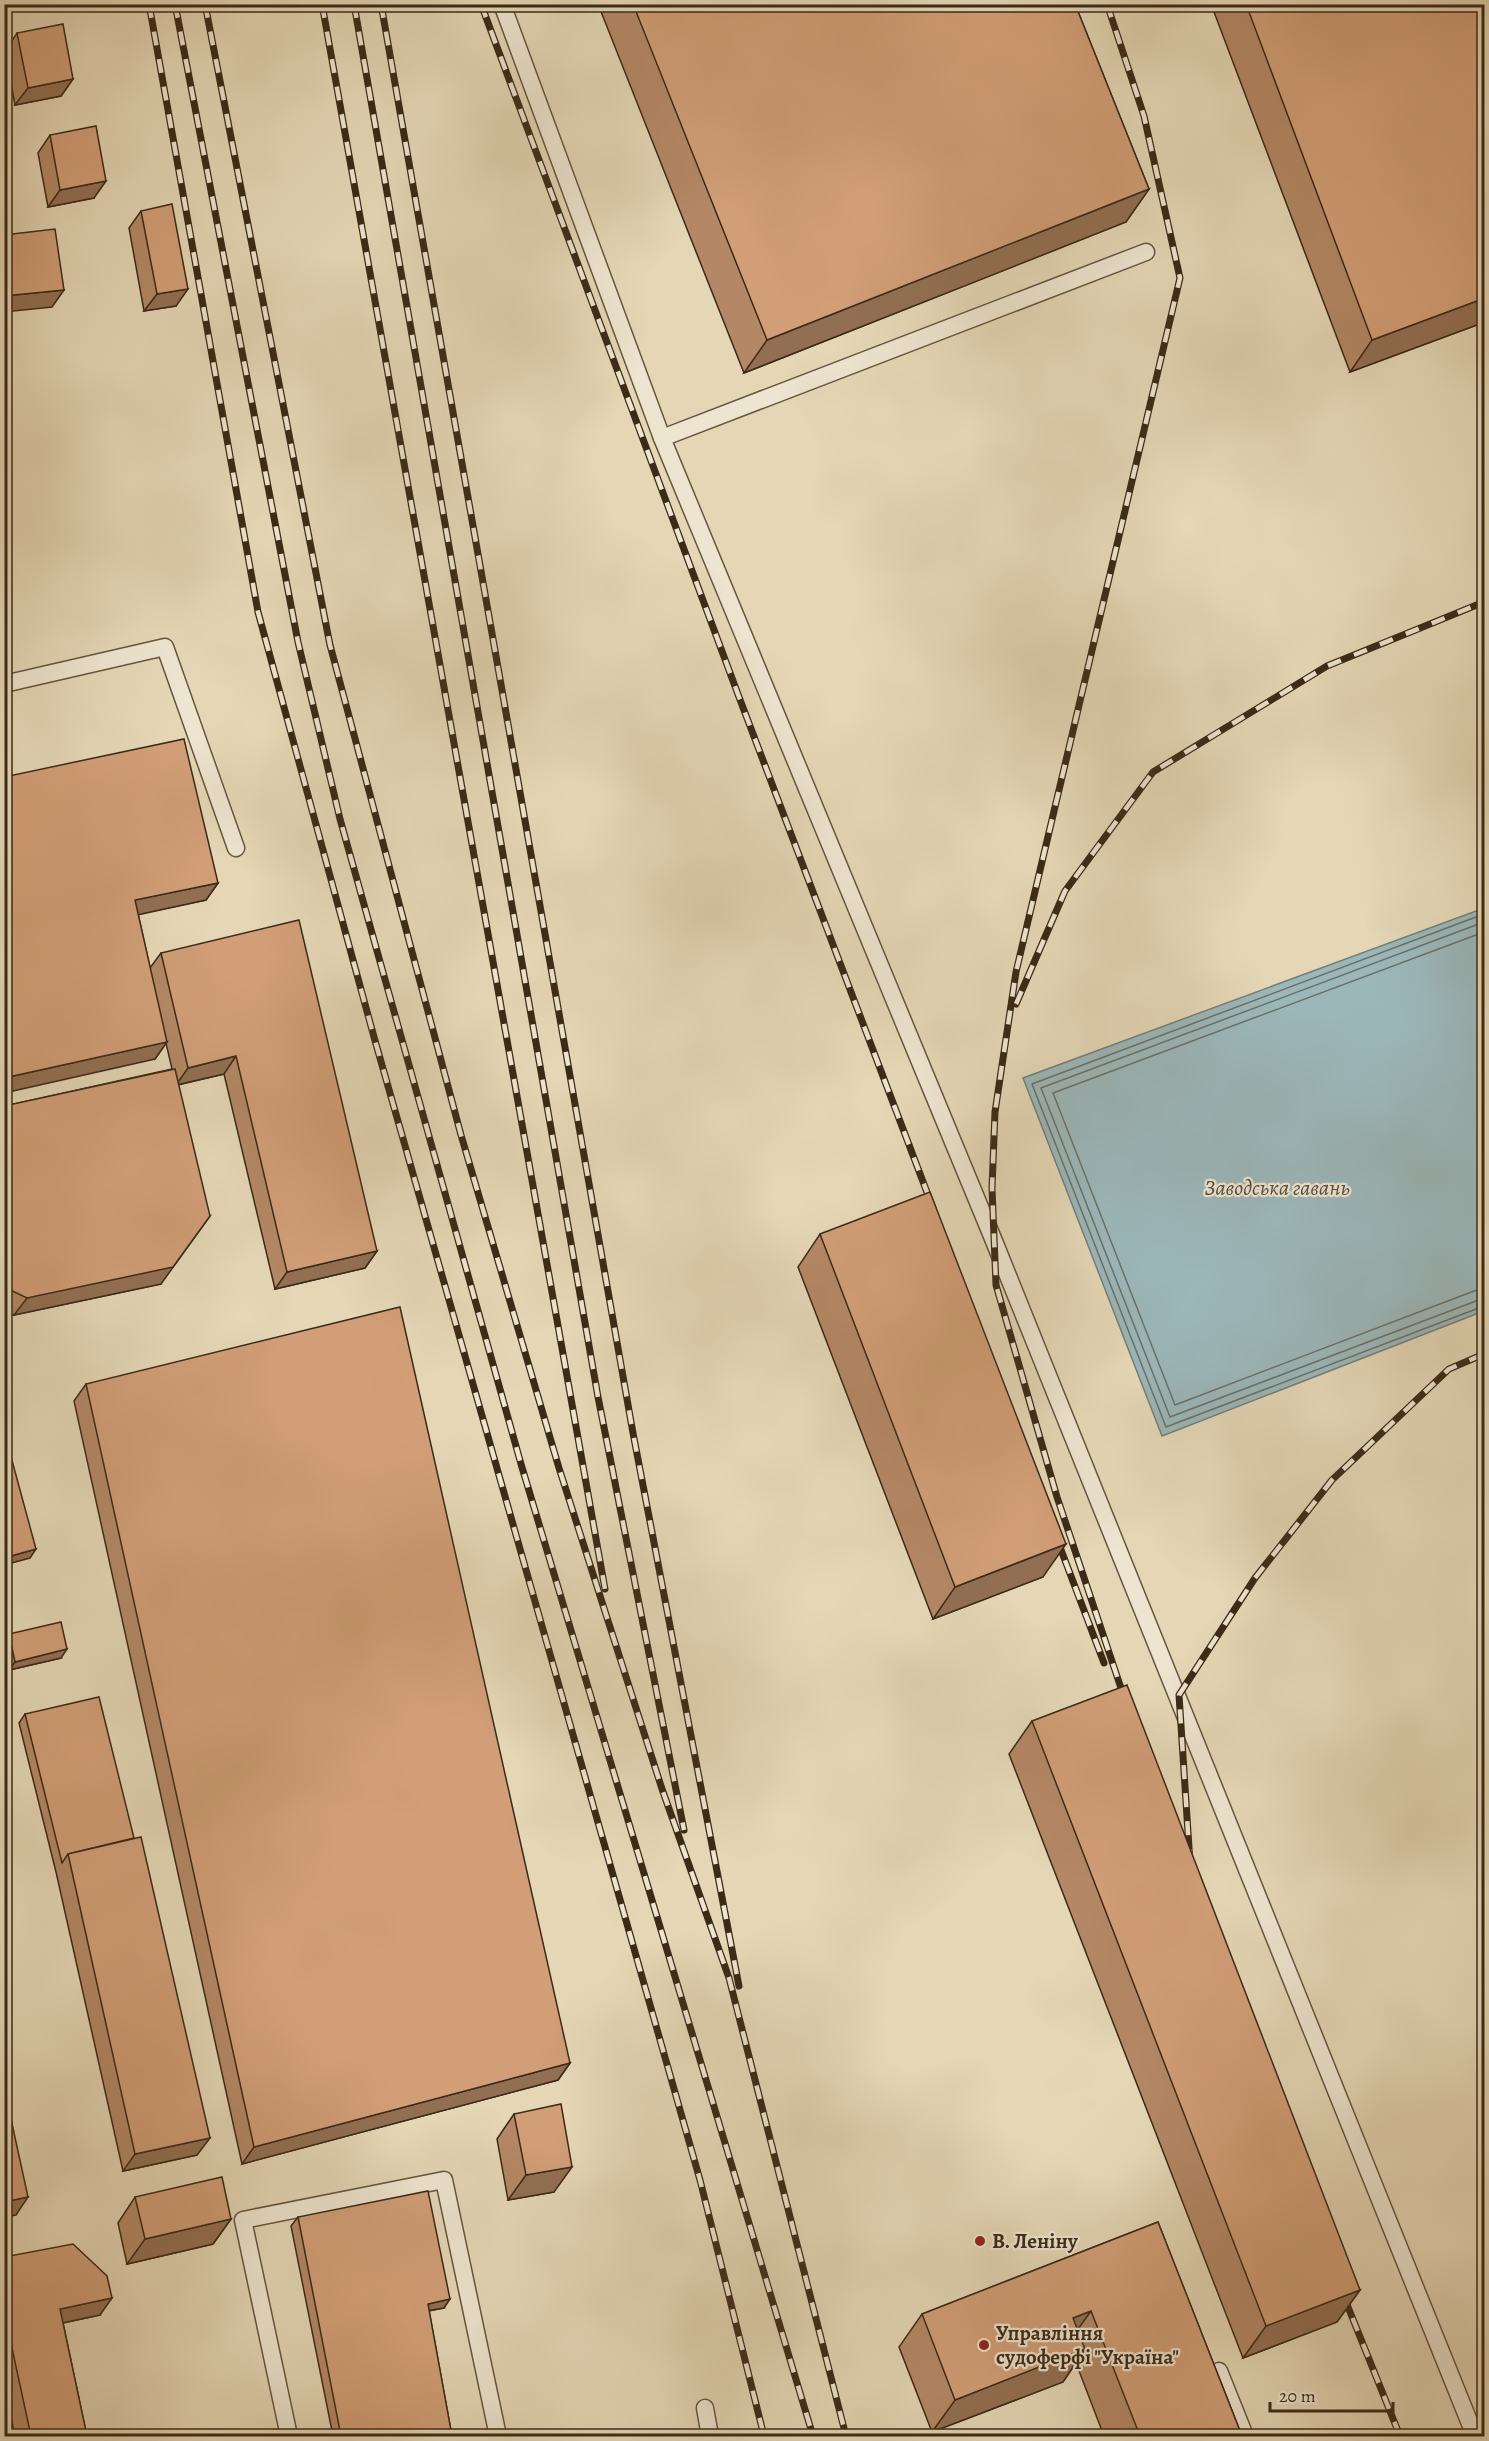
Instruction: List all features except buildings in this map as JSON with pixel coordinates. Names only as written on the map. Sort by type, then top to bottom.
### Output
[{"type":"lane","points":[[502,4],[662,438],[1066,1418],[1475,2436]]},
{"type":"lane","points":[[662,438],[1146,252]]},
{"type":"lane","points":[[4,684],[165,647],[236,848]]},
{"type":"lane","points":[[289,2436],[243,2220],[444,2180],[498,2436]]},
{"type":"lane","points":[[1219,2371],[1245,2436]]},
{"type":"lane","points":[[705,2408],[710,2436]]},
{"type":"water","name":"Заводська гавань","points":[[1484,908],[1484,1311],[1162,1436],[1023,1078]]},
{"type":"railway","points":[[149,4],[258,612],[374,1037],[700,2180],[764,2436]]},
{"type":"railway","points":[[175,4],[298,642],[340,819],[521,1464],[813,2436]]},
{"type":"railway","points":[[205,4],[330,645],[461,1135],[559,1468],[662,1789],[729,1978],[846,2436]]},
{"type":"railway","points":[[322,4],[605,1589]]},
{"type":"railway","points":[[354,4],[598,1397],[684,1830]]},
{"type":"railway","points":[[381,4],[633,1433],[739,1986]]},
{"type":"railway","points":[[481,4],[739,697],[933,1208]]},
{"type":"railway","points":[[1107,4],[1144,116],[1180,278],[1016,972],[995,1112],[992,1188],[996,1285],[1057,1497],[1126,1703]]},
{"type":"railway","points":[[1016,1004],[1065,891],[1153,772],[1327,666],[1484,602]]},
{"type":"railway","points":[[1190,1863],[1179,1695],[1255,1578],[1332,1480],[1449,1369],[1484,1354]]},
{"type":"railway","points":[[1055,1534],[1104,1663]]},
{"type":"railway","points":[[1342,2292],[1400,2436]]},
{"type":"place","name":"В. Леніну","points":[[980,2241]]},
{"type":"place","name":"Управління судоферфі \"Україна\"","points":[[984,2345]]}]
